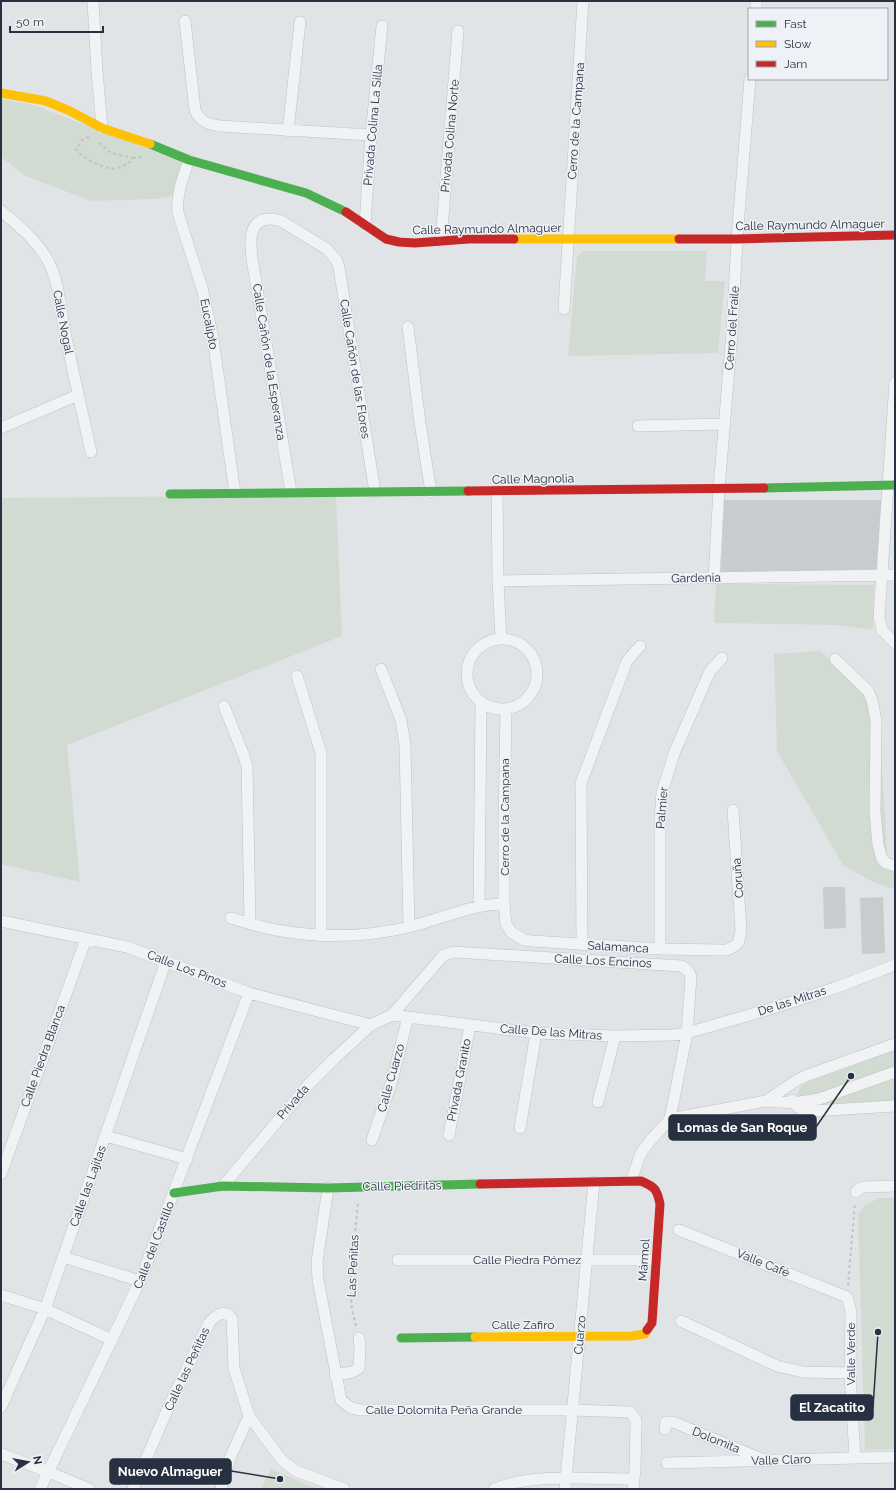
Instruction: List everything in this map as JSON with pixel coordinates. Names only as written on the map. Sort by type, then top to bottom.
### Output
[{"type":"street","points":[[93,1],[102,128]]},
{"type":"street","name":"Cerro de la Campana","points":[[564,309],[583,1]]},
{"type":"street","points":[[185,21],[195,110],[200,119],[209,124],[220,126],[371,136]]},
{"type":"street","points":[[288,131],[300,22]]},
{"type":"street","name":"Privada Colina La Silla","points":[[365,224],[371,136],[382,26]]},
{"type":"street","name":"Privada Colina Norte","points":[[441,241],[458,30]]},
{"type":"street","name":"Cerro del Fraile","points":[[714,578],[719,489],[732,332],[737,239],[750,80]]},
{"type":"street","name":"Calle Raymundo Almaguer","points":[[1,93],[46,101],[70,111],[102,128],[158,147],[188,160],[306,193],[340,208],[386,239],[399,242],[469,239],[737,239],[895,235]]},
{"type":"street","name":"Eucalipto","points":[[188,160],[178,193],[178,213],[202,288],[213,339],[235,493]]},
{"type":"street","name":"Calle Nogal","points":[[1,211],[32,239],[44,253],[50,265],[56,284],[91,452]]},
{"type":"street","name":"Calle Cañón de la Esperanza","points":[[290,492],[252,259],[252,232],[254,226],[259,222],[274,218],[327,249]]},
{"type":"street","name":"Calle Cañón de las Flores","points":[[327,249],[337,261],[339,268],[375,492]]},
{"type":"street","points":[[408,327],[420,423],[431,492]]},
{"type":"street","points":[[895,383],[892,485],[879,617],[880,625],[895,643]]},
{"type":"street","points":[[1,428],[78,395]]},
{"type":"street","points":[[638,426],[725,424]]},
{"type":"street","name":"Calle Magnolia","points":[[170,494],[719,489],[892,485]]},
{"type":"street","points":[[497,491],[498,581],[501,638]]},
{"type":"street","name":"Gardenia","points":[[498,581],[895,575]]},
{"type":"street","points":[[501,638],[516,642],[527,649],[535,660],[538,673],[535,686],[529,698],[518,706],[506,710],[493,709],[481,703],[472,694],[467,682],[467,669],[471,656],[479,646],[491,640],[501,638]]},
{"type":"street","points":[[582,945],[582,782],[626,661],[640,646]]},
{"type":"street","name":"Palmier","points":[[660,949],[660,822],[662,792],[675,751],[710,671],[722,658]]},
{"type":"street","points":[[835,659],[868,691],[872,700],[876,720],[875,811],[878,845],[882,859],[886,863],[895,866]]},
{"type":"street","points":[[381,669],[400,720],[405,746],[409,927]]},
{"type":"street","points":[[297,676],[321,753],[322,936]]},
{"type":"street","points":[[479,906],[481,703]]},
{"type":"street","points":[[224,706],[247,766],[250,923]]},
{"type":"street","name":"Cerro de la Campana","points":[[506,710],[504,824],[504,904],[506,924]]},
{"type":"street","name":"Coruña","points":[[733,810],[741,930],[739,941],[736,945]]},
{"type":"street","points":[[232,918],[281,931],[322,936],[366,935],[409,927],[479,906],[504,904]]},
{"type":"street","name":"Calle Los Pinos","points":[[1,922],[127,947],[249,993],[371,1025]]},
{"type":"street","name":"Salamanca","points":[[506,924],[511,932],[524,940],[660,949],[720,950],[732,948],[736,945]]},
{"type":"street","name":"Calle Piedra Blanca","points":[[1,1174],[86,939]]},
{"type":"street","name":"Calle Los Encinos","points":[[392,1015],[441,958],[444,955],[453,952],[682,966],[689,972],[691,977],[687,1033],[670,1119]]},
{"type":"street","name":"Calle las Lajitas","points":[[1,1407],[45,1309],[166,961]]},
{"type":"street","name":"De las Mitras","points":[[687,1033],[821,992],[895,966]]},
{"type":"street","name":"Calle del Castillo","points":[[40,1489],[140,1281],[249,993]]},
{"type":"street","name":"Calle De las Mitras","points":[[392,1015],[536,1033],[614,1036],[660,1036],[687,1033]]},
{"type":"street","name":"Privada","points":[[223,1186],[304,1090],[334,1059],[371,1025],[392,1015]]},
{"type":"street","name":"Calle Cuarzo","points":[[372,1140],[392,1081],[408,1016]]},
{"type":"street","name":"Privada Granito","points":[[449,1135],[470,1025]]},
{"type":"street","points":[[520,1128],[536,1033]]},
{"type":"street","points":[[598,1102],[614,1036]]},
{"type":"street","points":[[766,1101],[808,1075],[895,1044]]},
{"type":"street","points":[[631,1181],[640,1153],[670,1119],[766,1101],[794,1103],[819,1099],[895,1072]]},
{"type":"street","points":[[784,1089],[794,1103],[802,1110],[812,1111],[895,1106]]},
{"type":"street","points":[[106,1136],[187,1159]]},
{"type":"street","points":[[241,1164],[248,1186]]},
{"type":"street","name":"Calle Piedritas","points":[[174,1193],[223,1186],[328,1188],[641,1181],[653,1186]]},
{"type":"street","name":"Cuarzo","points":[[565,1484],[594,1182]]},
{"type":"street","name":"Mármol","points":[[645,1334],[652,1323],[660,1204],[658,1194],[653,1186]]},
{"type":"street","points":[[856,1192],[860,1188],[864,1187],[895,1186]]},
{"type":"street","name":"Calle Dolomita Peña Grande","points":[[328,1188],[317,1262],[318,1280],[341,1400],[351,1408],[360,1410],[573,1410]]},
{"type":"street","name":"Valle Café","points":[[679,1230],[847,1297]]},
{"type":"street","points":[[63,1257],[140,1281]]},
{"type":"street","name":"Calle Piedra Pómez","points":[[398,1260],[656,1260]]},
{"type":"street","points":[[1,1295],[45,1309],[112,1340]]},
{"type":"street","name":"Valle Verde","points":[[847,1297],[851,1312],[850,1374],[855,1458]]},
{"type":"street","name":"Calle las Peñitas","points":[[134,1489],[169,1406],[209,1323],[214,1317],[220,1314],[226,1313],[230,1315],[232,1319],[234,1368],[249,1416]]},
{"type":"street","points":[[681,1321],[777,1366],[803,1372],[850,1374]]},
{"type":"street","name":"Calle Zafiro","points":[[400,1338],[580,1337],[631,1336],[645,1334]]},
{"type":"street","points":[[336,1375],[352,1372],[359,1368],[359,1338]]},
{"type":"street","points":[[494,1489],[520,1481],[565,1484],[633,1484],[635,1469],[636,1424],[634,1416],[630,1412],[573,1410]]},
{"type":"street","points":[[221,1489],[230,1458],[249,1416],[281,1459],[288,1465],[296,1471],[344,1489]]},
{"type":"street","name":"Dolomita","points":[[665,1425],[673,1422],[766,1460]]},
{"type":"street","points":[[1,1454],[89,1489]]},
{"type":"street","points":[[890,1458],[895,1467]]},
{"type":"street","name":"Valle Claro","points":[[667,1463],[890,1458]]},
{"type":"path","points":[[92,137],[83,140],[76,149],[84,158],[101,165],[115,168],[128,163],[133,158],[112,154]]},
{"type":"path","name":"Las Peñitas","points":[[359,1187],[350,1284],[352,1310],[359,1338]]},
{"type":"path","points":[[847,1297],[856,1192]]},
{"type":"shaded area","points":[[1,99],[34,105],[184,163],[177,195],[156,199],[91,201],[26,176],[1,157]]},
{"type":"shaded area","points":[[583,251],[707,251],[705,281],[725,281],[718,353],[568,356],[577,257]]},
{"type":"shaded area","points":[[336,495],[342,636],[67,745],[80,882],[1,864],[1,498]]},
{"type":"shaded area","points":[[716,584],[874,585],[873,630],[836,625],[714,623]]},
{"type":"shaded area","points":[[820,651],[878,703],[888,866],[895,867],[895,889],[875,883],[843,865],[777,751],[774,654]]},
{"type":"shaded area","points":[[895,1050],[895,1070],[805,1098],[796,1095],[801,1086],[808,1082]]},
{"type":"shaded area","points":[[895,1075],[895,1102],[805,1106]]},
{"type":"shaded area","points":[[879,1198],[895,1198],[895,1449],[865,1450],[858,1214],[865,1205]]},
{"type":"shaded area","points":[[271,1469],[318,1489],[261,1489]]},
{"type":"building","points":[[724,500],[881,500],[877,569],[721,573]]},
{"type":"building","points":[[823,887],[845,887],[846,928],[824,929]]},
{"type":"building","points":[[883,897],[885,953],[862,954],[860,898]]},
{"type":"traffic: fast","points":[[150,144],[189,160],[306,193],[346,212]]},
{"type":"traffic: fast","points":[[764,488],[895,485]]},
{"type":"traffic: fast","points":[[170,494],[468,491]]},
{"type":"traffic: fast","points":[[174,1193],[223,1186],[328,1188],[480,1184]]},
{"type":"traffic: fast","points":[[401,1338],[475,1337]]},
{"type":"traffic: slow","points":[[1,93],[46,101],[70,111],[102,128],[150,144]]},
{"type":"traffic: slow","points":[[514,239],[679,239]]},
{"type":"traffic: slow","points":[[475,1337],[631,1336],[645,1334],[647,1330]]},
{"type":"traffic: jam","points":[[346,212],[386,239],[399,242],[415,243],[469,239],[514,239]]},
{"type":"traffic: jam","points":[[679,239],[895,235]]},
{"type":"traffic: jam","points":[[468,491],[764,488]]},
{"type":"traffic: jam","points":[[480,1184],[641,1181],[655,1189],[660,1204],[652,1323],[647,1330]]},
{"type":"place","name":"Lomas de San Roque","points":[[851,1076]]},
{"type":"place","name":"El Zacatito","points":[[878,1332]]},
{"type":"place","name":"Nuevo Almaguer","points":[[280,1479]]}]
